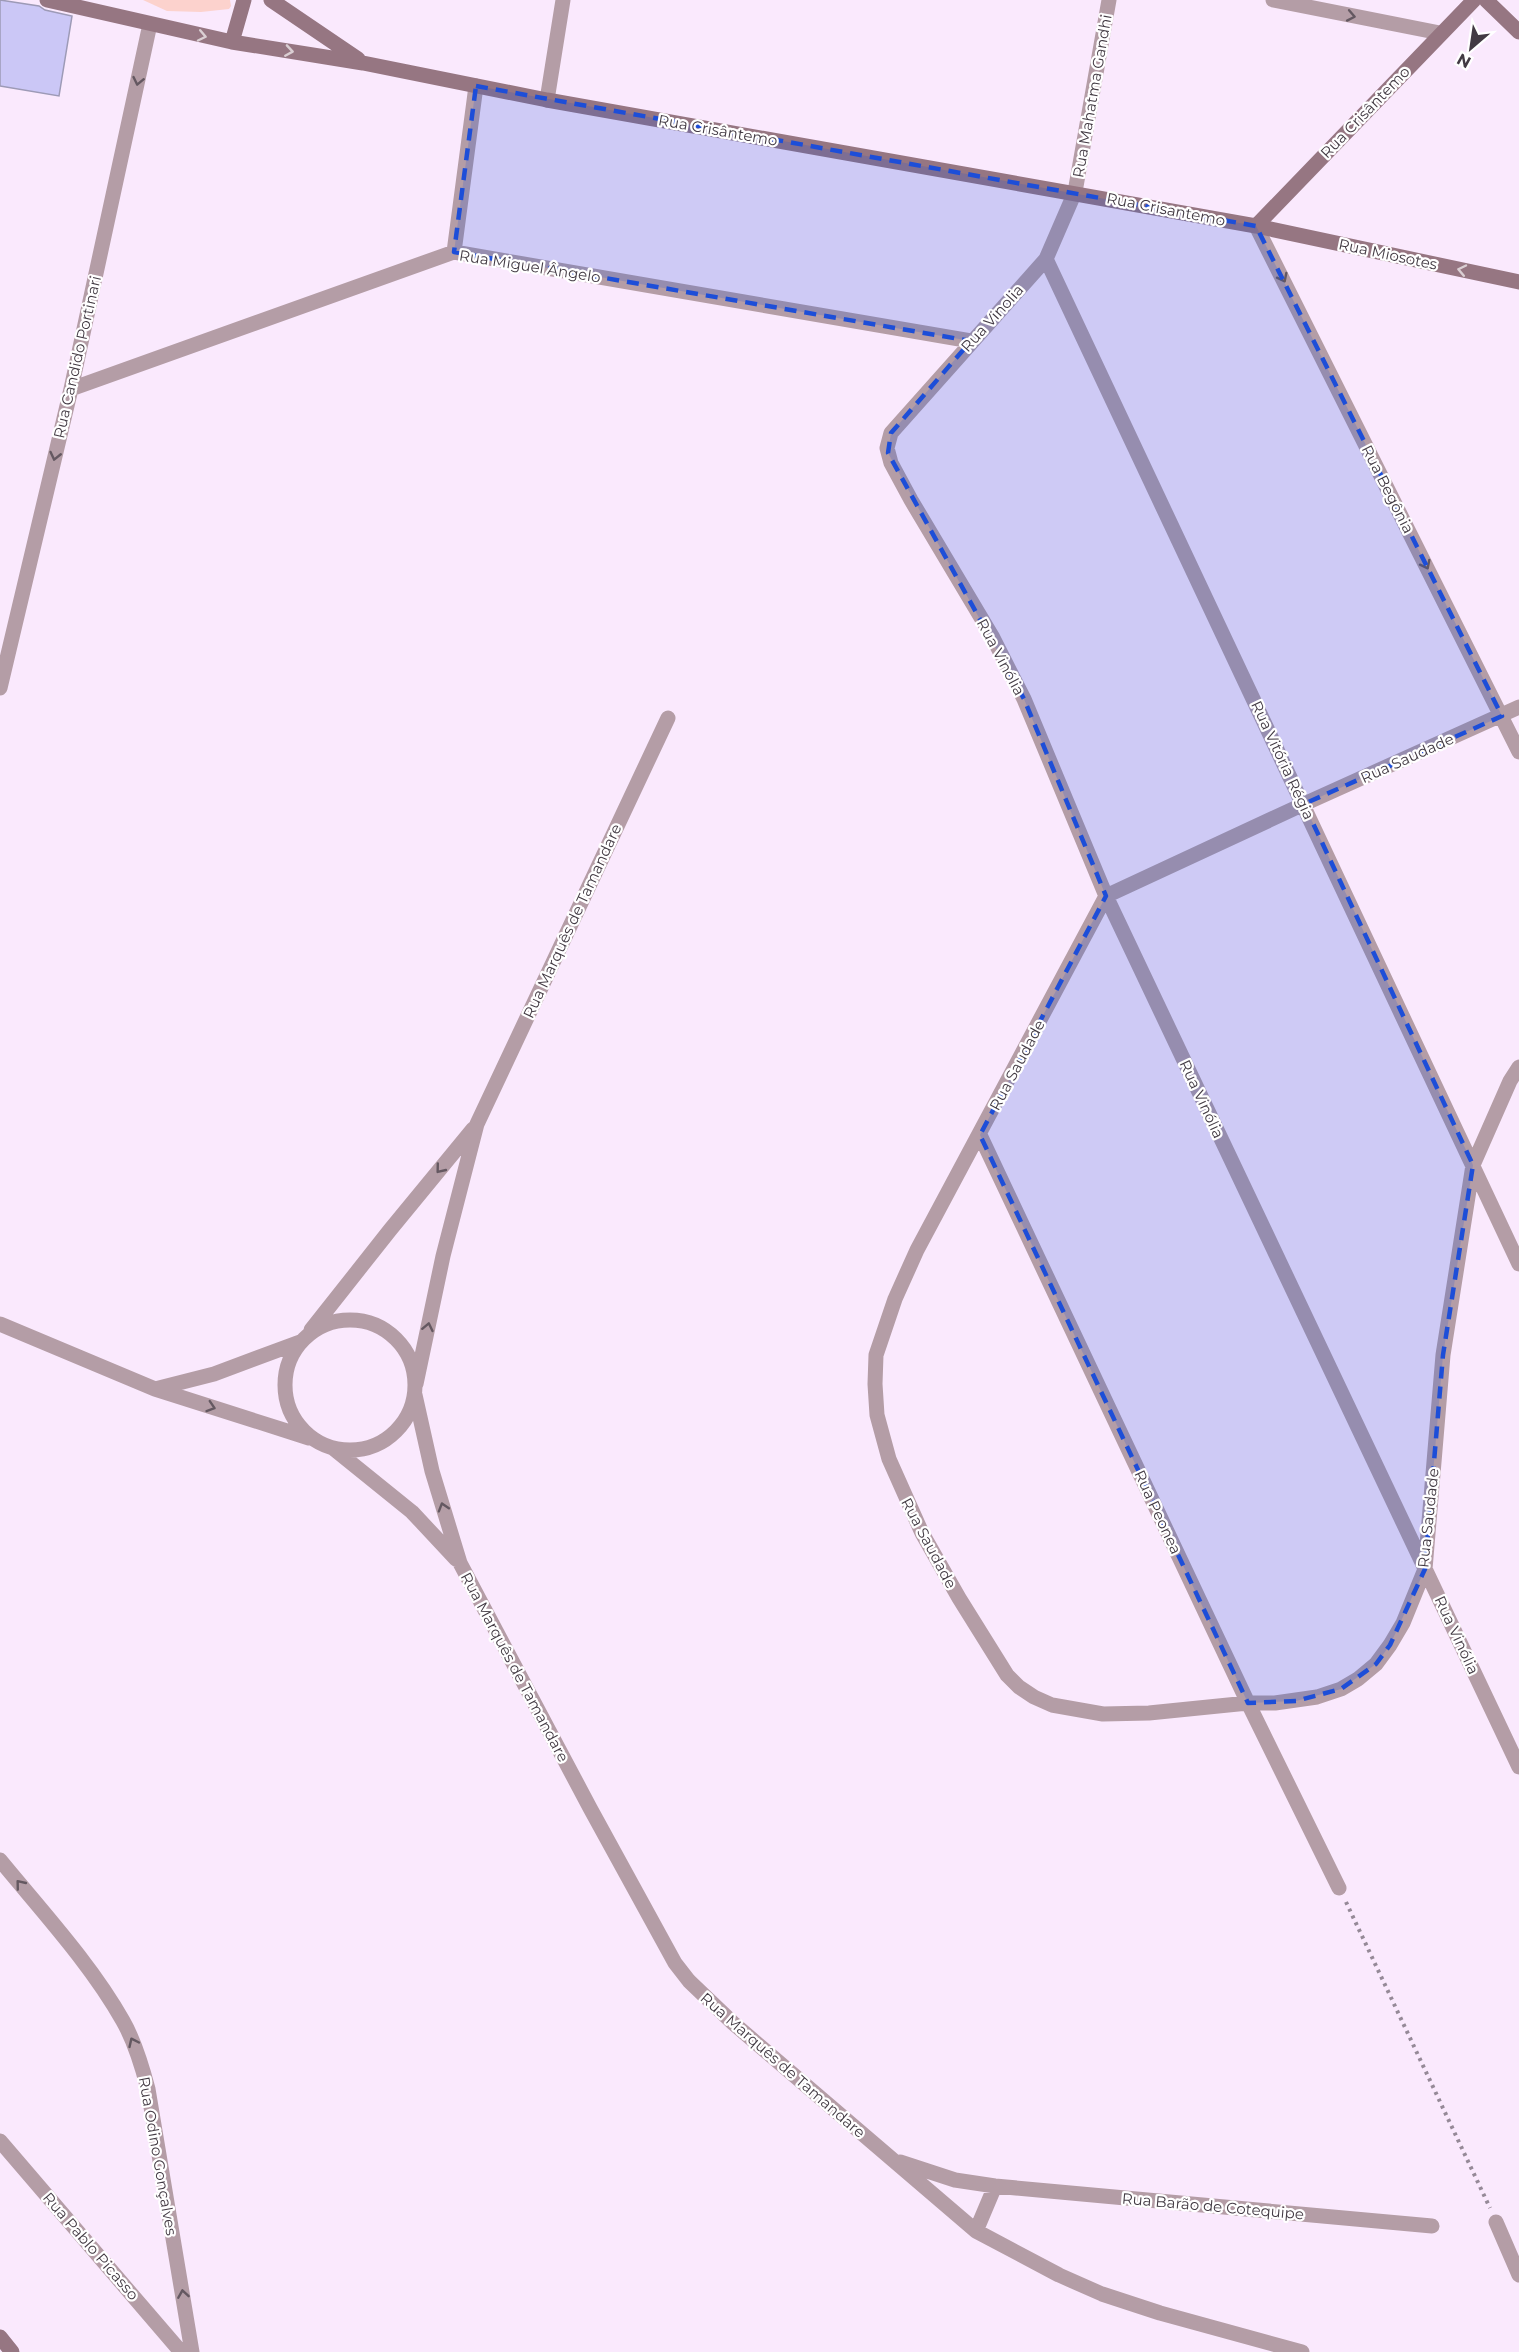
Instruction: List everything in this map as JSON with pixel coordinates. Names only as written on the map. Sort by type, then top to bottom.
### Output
[{"type":"main road","name":"Rua Crisântemo","points":[[47,0],[103,7],[150,24],[232,42],[363,63],[547,100],[1075,192]]},
{"type":"main road","points":[[232,42],[244,0]]},
{"type":"main road","name":"Rua Crisântemo","points":[[271,0],[363,63]]},
{"type":"main road","name":"Rua Crisântemo","points":[[1257,226],[1474,0]]},
{"type":"main road","points":[[1486,0],[1519,32]]},
{"type":"main road","name":"Rua Crisantemo","points":[[1075,192],[1257,226]]},
{"type":"main road","name":"Rua Miosotes","points":[[1257,226],[1519,282]]},
{"type":"main road","points":[[0,2337],[12,2352]]},
{"type":"street","points":[[547,100],[563,0]]},
{"type":"street","name":"Rua Mahatma Gandhi","points":[[1075,192],[1109,0]]},
{"type":"street","points":[[1273,0],[1440,33]]},
{"type":"street","name":"Rua Candido Portinari","points":[[1,682],[71,389],[150,24]]},
{"type":"street","points":[[454,252],[476,86]]},
{"type":"street","name":"Rua Vinolia","points":[[891,433],[1046,259],[1075,192]]},
{"type":"street","name":"Rua Begônia","points":[[1257,226],[1519,752]]},
{"type":"street","name":"Rua Miguel Ângelo","points":[[71,389],[454,252],[972,341]]},
{"type":"street","name":"Rua Vitória Régia","points":[[1046,259],[1519,1264]]},
{"type":"street","name":"Rua Vinólia","points":[[891,433],[887,448],[891,463],[992,636],[1024,699],[1106,896],[1519,1767]]},
{"type":"street","name":"Rua Saudade","points":[[1519,707],[1106,896],[917,1250],[895,1299],[876,1355],[877,1415],[889,1459],[922,1533],[1006,1675],[1019,1688],[1034,1697],[1071,1709],[1103,1714],[1149,1713],[1248,1703],[1296,1701],[1341,1689],[1376,1664],[1390,1645],[1415,1596],[1425,1569],[1443,1355],[1473,1165],[1510,1081],[1519,1067]]},
{"type":"street","name":"Rua Marquês de Tamandare","points":[[668,718],[477,1124],[443,1256],[416,1389],[432,1471],[460,1563],[590,1809],[675,1963],[689,1981],[733,2024],[976,2231],[1059,2276],[1102,2294],[1160,2313],[1302,2352]]},
{"type":"street","name":"Rua Marquês de Tamandare","points":[[304,1339],[477,1124]]},
{"type":"street","name":"Rua Peonea","points":[[980,1135],[1248,1703],[1339,1888]]},
{"type":"street","points":[[0,1324],[155,1389],[312,1438],[334,1449],[352,1451],[370,1448],[387,1440],[400,1428],[410,1412],[416,1389],[412,1363],[402,1345],[386,1330],[367,1322],[346,1320],[325,1324],[304,1339],[214,1374],[155,1389]]},
{"type":"street","points":[[304,1339],[292,1355],[286,1369],[284,1385],[286,1400],[300,1428],[312,1438]]},
{"type":"street","name":"Rua Marquês de Tamandare","points":[[334,1449],[412,1512],[460,1563]]},
{"type":"street","name":"Rua Odino Gonçalves","points":[[0,1860],[105,1992],[139,2055],[148,2089],[192,2352]]},
{"type":"street","name":"Rua Pablo Picasso","points":[[0,2141],[181,2352]]},
{"type":"street","name":"Rua Barão de Cotequipe","points":[[892,2159],[955,2180],[995,2186],[1432,2226]]},
{"type":"street","points":[[976,2231],[995,2186]]},
{"type":"street","points":[[1496,2222],[1519,2275]]},
{"type":"path","points":[[1339,1888],[1496,2222]]},
{"type":"highlighted area","points":[[476,86],[1256,226],[1502,716],[1304,804],[1473,1165],[1443,1355],[1425,1569],[1390,1645],[1376,1664],[1341,1689],[1296,1701],[1248,1703],[980,1135],[1106,896],[1024,699],[888,453],[891,433],[971,341],[454,252]]},
{"type":"shaded area","points":[[143,0],[230,0],[231,6],[229,9],[201,12],[167,11]]},
{"type":"building","points":[[0,0],[39,6],[45,10],[72,16],[59,96],[0,86]]}]
